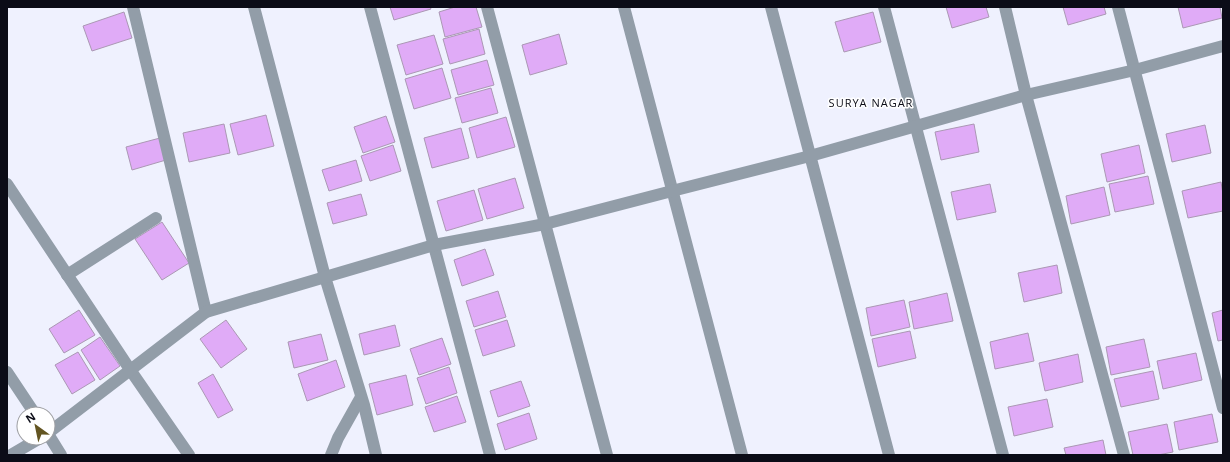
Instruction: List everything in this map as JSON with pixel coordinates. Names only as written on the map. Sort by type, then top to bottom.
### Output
[{"type":"street","points":[[132,7],[206,312]]},
{"type":"street","points":[[254,7],[325,277],[362,397],[376,455]]},
{"type":"street","points":[[370,7],[490,455]]},
{"type":"street","points":[[486,7],[607,455]]},
{"type":"street","points":[[624,7],[742,455]]},
{"type":"street","points":[[771,7],[889,455]]},
{"type":"street","points":[[884,7],[1003,455]]},
{"type":"street","points":[[1005,7],[1026,95],[1124,455]]},
{"type":"street","points":[[1118,7],[1223,408]]},
{"type":"street","points":[[56,428],[206,312],[434,245],[545,224],[915,128],[1026,95],[1134,70],[1223,46]]},
{"type":"street","points":[[7,184],[130,370],[189,455]]},
{"type":"street","points":[[67,274],[156,218]]},
{"type":"street","points":[[7,372],[30,406]]},
{"type":"street","points":[[331,455],[338,438],[362,397]]},
{"type":"street","points":[[11,455],[26,446]]},
{"type":"street","points":[[55,446],[61,455]]},
{"type":"building","points":[[390,7],[430,7],[431,9],[394,20]]},
{"type":"building","points":[[455,7],[476,7],[482,27],[445,37],[439,12]]},
{"type":"building","points":[[946,7],[986,7],[989,17],[952,28]]},
{"type":"building","points":[[1063,7],[1104,7],[1106,14],[1068,25]]},
{"type":"building","points":[[1178,7],[1220,7],[1222,18],[1183,28]]},
{"type":"building","points":[[124,12],[132,38],[92,51],[83,26]]},
{"type":"building","points":[[873,12],[881,42],[844,52],[835,22]]},
{"type":"building","points":[[479,29],[485,54],[450,64],[443,39]]},
{"type":"building","points":[[559,34],[567,64],[530,75],[522,45]]},
{"type":"building","points":[[434,35],[443,64],[406,75],[397,45]]},
{"type":"building","points":[[487,60],[494,85],[458,95],[451,70]]},
{"type":"building","points":[[442,68],[451,98],[414,109],[405,79]]},
{"type":"building","points":[[491,88],[498,113],[462,123],[455,98]]},
{"type":"building","points":[[266,115],[274,146],[238,155],[230,124]]},
{"type":"building","points":[[386,116],[395,142],[363,153],[354,127]]},
{"type":"building","points":[[506,117],[515,147],[477,158],[469,128]]},
{"type":"building","points":[[224,124],[230,153],[189,162],[183,133]]},
{"type":"building","points":[[974,124],[979,152],[941,160],[935,132]]},
{"type":"building","points":[[1205,125],[1211,153],[1172,162],[1166,134]]},
{"type":"building","points":[[461,128],[469,158],[432,168],[424,138]]},
{"type":"building","points":[[160,138],[166,160],[132,170],[126,147]]},
{"type":"building","points":[[393,145],[401,171],[370,181],[361,156]]},
{"type":"building","points":[[1139,145],[1145,173],[1107,182],[1101,154]]},
{"type":"building","points":[[356,160],[362,181],[329,191],[322,170]]},
{"type":"building","points":[[1148,176],[1154,204],[1115,212],[1109,184]]},
{"type":"building","points":[[515,178],[524,208],[487,219],[478,189]]},
{"type":"building","points":[[1221,182],[1223,211],[1188,218],[1182,191]]},
{"type":"building","points":[[990,184],[996,212],[957,220],[951,192]]},
{"type":"building","points":[[1104,187],[1110,215],[1071,224],[1066,196]]},
{"type":"building","points":[[474,190],[483,220],[446,231],[437,201]]},
{"type":"building","points":[[361,194],[367,215],[333,224],[327,203]]},
{"type":"building","points":[[162,222],[189,263],[162,280],[135,239]]},
{"type":"building","points":[[485,249],[494,275],[462,286],[454,260]]},
{"type":"building","points":[[1057,265],[1062,293],[1024,302],[1018,273]]},
{"type":"building","points":[[498,291],[506,317],[474,327],[466,301]]},
{"type":"building","points":[[947,293],[953,321],[914,329],[909,302]]},
{"type":"building","points":[[904,300],[910,327],[871,336],[866,308]]},
{"type":"building","points":[[79,310],[95,335],[64,353],[49,329]]},
{"type":"building","points":[[1223,310],[1223,340],[1218,341],[1212,313]]},
{"type":"building","points":[[226,320],[247,349],[221,368],[200,339]]},
{"type":"building","points":[[507,320],[515,346],[483,356],[475,330]]},
{"type":"building","points":[[395,325],[400,346],[364,355],[359,334]]},
{"type":"building","points":[[910,331],[916,358],[878,367],[872,339]]},
{"type":"building","points":[[1028,333],[1034,361],[995,369],[990,342]]},
{"type":"building","points":[[321,334],[328,360],[294,368],[288,342]]},
{"type":"building","points":[[100,337],[120,366],[100,380],[81,350]]},
{"type":"building","points":[[442,338],[451,364],[419,375],[410,349]]},
{"type":"building","points":[[1144,339],[1150,367],[1111,375],[1106,347]]},
{"type":"building","points":[[78,352],[95,380],[72,394],[55,365]]},
{"type":"building","points":[[1196,353],[1202,380],[1163,389],[1157,361]]},
{"type":"building","points":[[1078,354],[1083,382],[1045,391],[1039,363]]},
{"type":"building","points":[[336,360],[345,387],[307,401],[298,374]]},
{"type":"building","points":[[449,367],[457,393],[426,404],[417,378]]},
{"type":"building","points":[[1153,371],[1159,399],[1121,407],[1114,379]]},
{"type":"building","points":[[213,374],[233,410],[218,418],[198,383]]},
{"type":"building","points":[[406,375],[413,405],[377,415],[369,384]]},
{"type":"building","points":[[521,381],[530,406],[498,417],[490,391]]},
{"type":"building","points":[[457,396],[466,422],[434,432],[425,407]]},
{"type":"building","points":[[1047,399],[1053,427],[1014,436],[1008,407]]},
{"type":"building","points":[[529,413],[537,439],[505,450],[497,424]]},
{"type":"building","points":[[1212,414],[1218,442],[1179,450],[1174,422]]},
{"type":"building","points":[[1167,424],[1173,452],[1158,455],[1133,455],[1128,432]]},
{"type":"building","points":[[1103,440],[1106,455],[1066,455],[1064,448]]},
{"type":"district","name":"SURYA NAGAR","points":[[871,102]]}]
